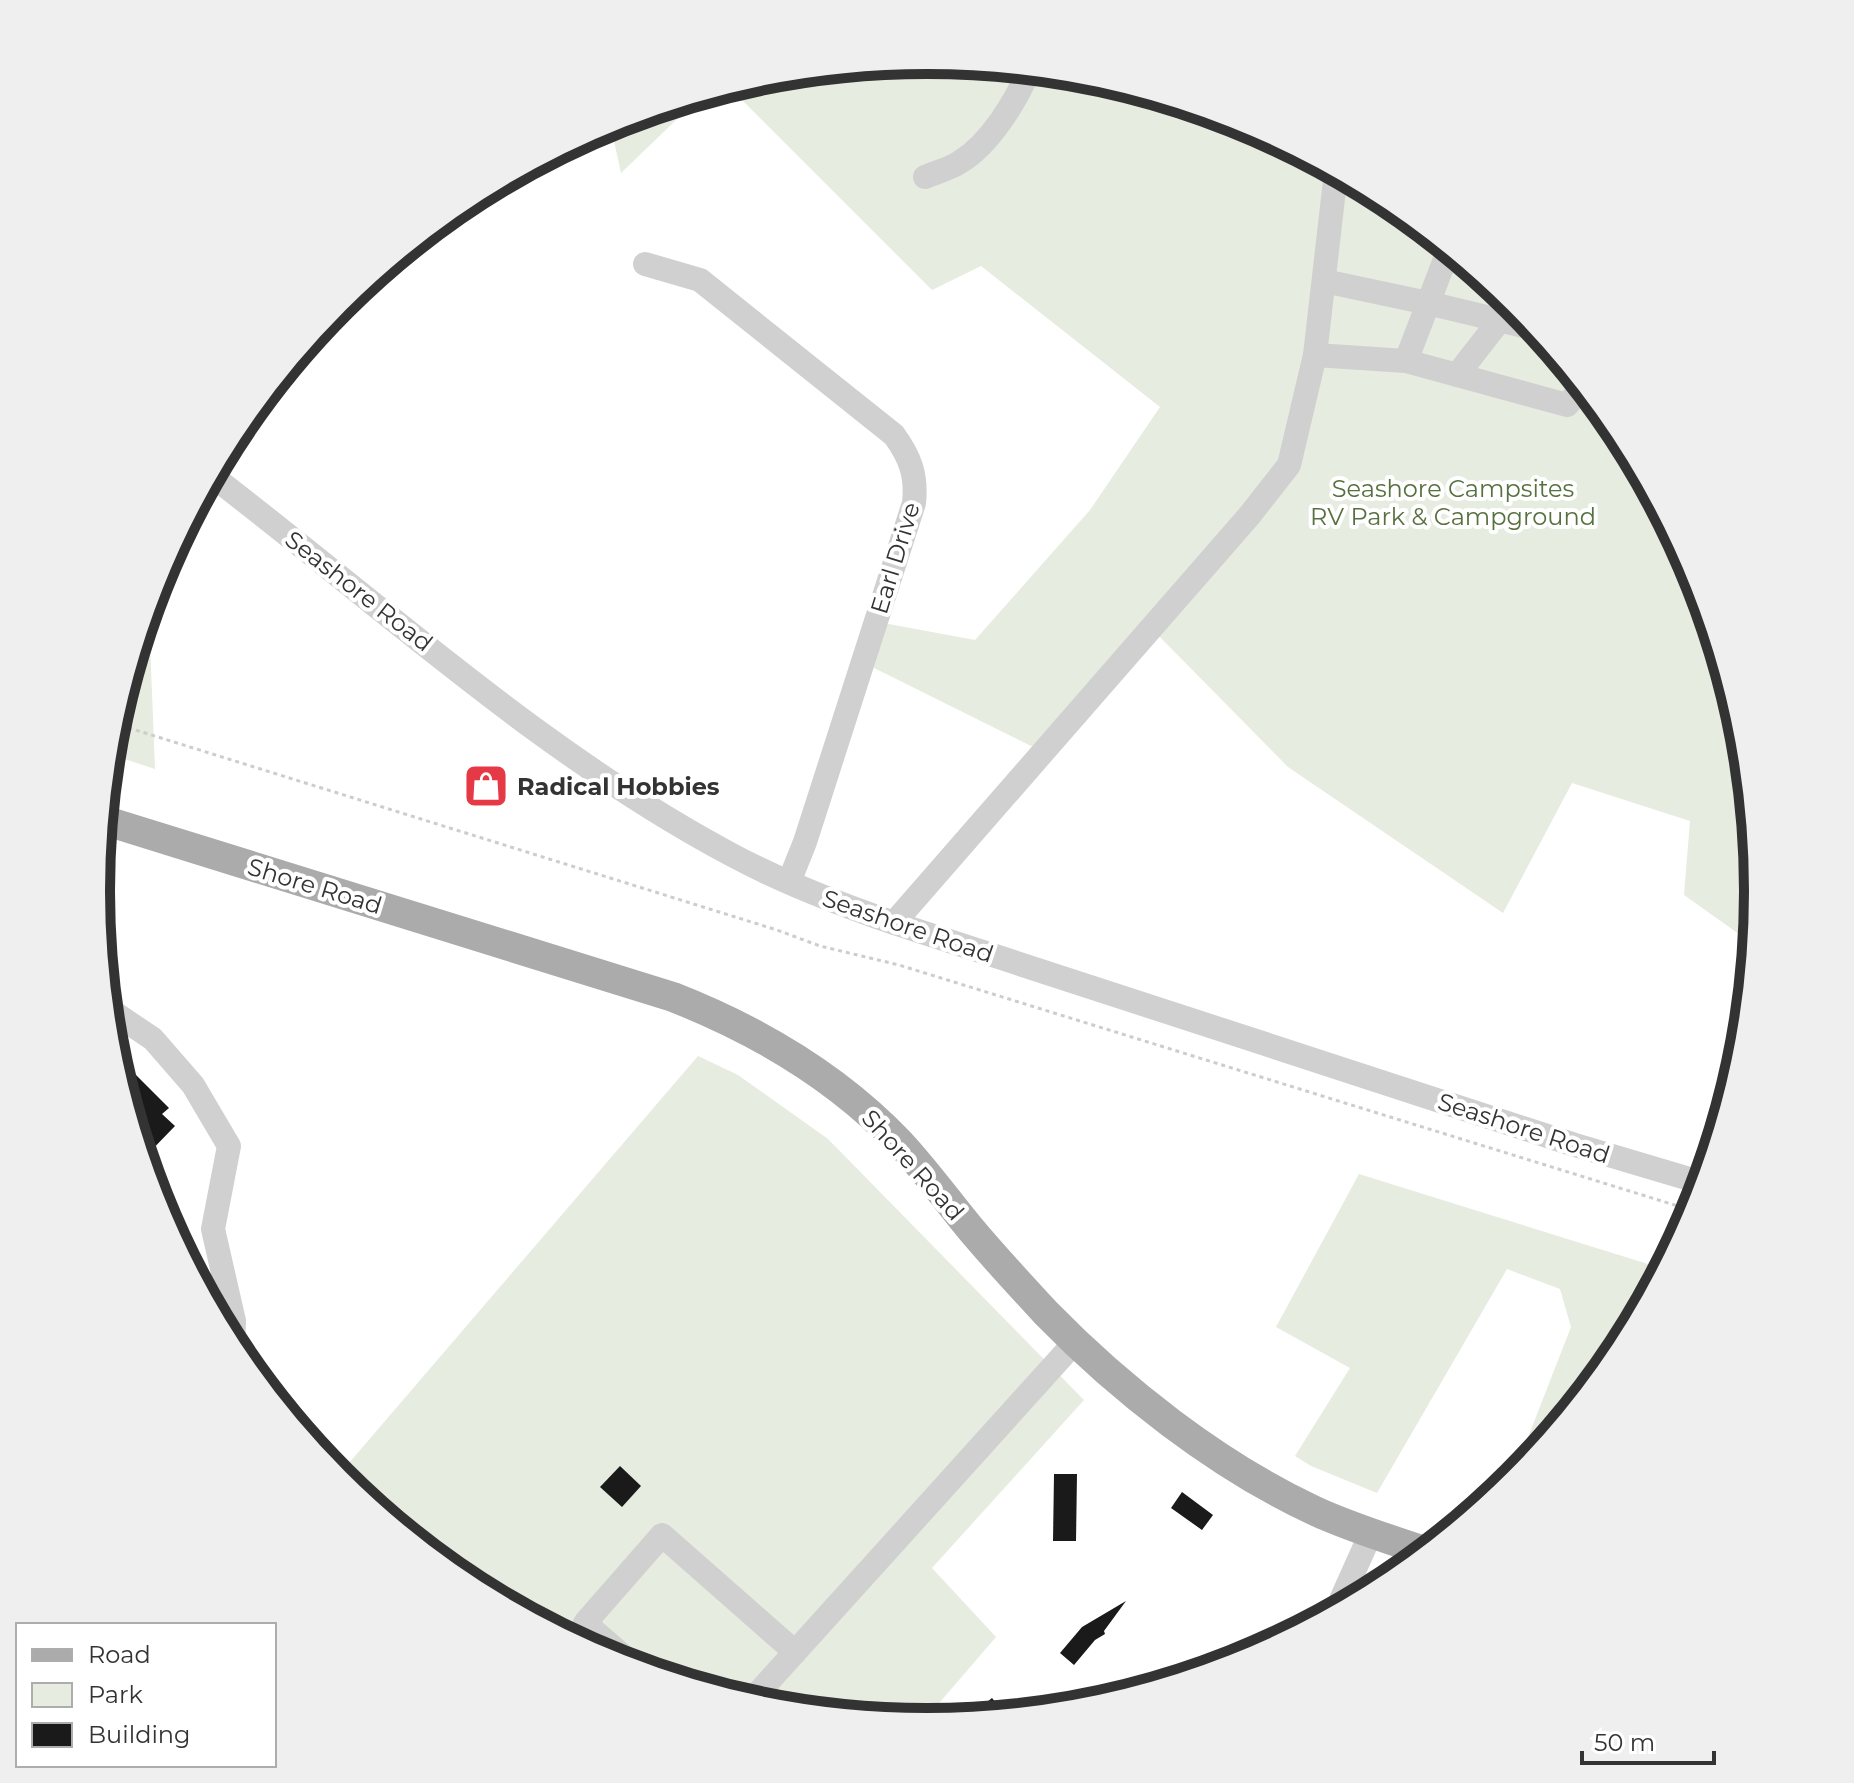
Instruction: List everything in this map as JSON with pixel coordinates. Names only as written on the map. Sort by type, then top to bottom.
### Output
[{"type":"main road","name":"Shore Road","points":[[112,823],[673,997],[745,1028],[817,1072],[898,1141],[1008,1272],[1076,1341],[1151,1406],[1235,1466],[1312,1510],[1414,1548]]},
{"type":"street","points":[[925,177],[961,162],[981,143],[1008,110],[1025,80]]},
{"type":"street","points":[[894,923],[1249,516],[1289,465],[1315,355],[1335,183]]},
{"type":"street","points":[[1406,361],[1445,260]]},
{"type":"street","name":"Earl Drive","points":[[645,264],[700,280],[894,435],[912,466],[916,484],[914,503],[805,842],[789,882]]},
{"type":"street","points":[[1324,281],[1428,303],[1504,312]]},
{"type":"street","points":[[1457,375],[1505,313]]},
{"type":"street","points":[[1315,355],[1406,361],[1567,405],[1576,394]]},
{"type":"street","name":"Seashore Road","points":[[220,482],[486,692],[616,786],[733,856],[789,882],[894,923],[1560,1141],[1691,1180]]},
{"type":"street","points":[[119,1016],[153,1039],[193,1085],[229,1146],[213,1229],[234,1324]]},
{"type":"street","points":[[760,1691],[1076,1341]]},
{"type":"street","points":[[1343,1594],[1371,1533]]},
{"type":"street","points":[[611,1646],[585,1623],[662,1535],[795,1652]]},
{"type":"path","points":[[126,727],[762,925],[820,946],[914,969],[1681,1207]]},
{"type":"green space","name":"Seashore Campsites RV Park & Campground","points":[[927,74],[1034,81],[1086,90],[1190,117],[1289,158],[1381,212],[1425,243],[1505,313],[1542,352],[1607,437],[1660,530],[1701,629],[1729,732],[1743,838],[1743,937],[1684,895],[1690,821],[1572,783],[1503,913],[1288,767],[1152,629],[1047,754],[864,663],[878,622],[975,640],[1090,510],[1160,407],[981,266],[932,290],[739,97],[820,81]]},
{"type":"green space","points":[[686,111],[621,173],[613,136]]},
{"type":"green space","points":[[151,634],[150,643],[155,769],[121,758],[137,680]]},
{"type":"green space","points":[[698,1056],[738,1075],[828,1139],[1084,1400],[932,1568],[996,1637],[934,1709],[820,1702],[768,1693],[664,1666],[614,1647],[565,1625],[473,1571],[429,1540],[346,1467]]},
{"type":"green space","points":[[1359,1174],[1653,1266],[1607,1346],[1576,1389],[1528,1446],[1525,1445],[1571,1327],[1560,1289],[1507,1269],[1377,1493],[1311,1466],[1295,1456],[1350,1368],[1276,1327]]},
{"type":"building","points":[[129,1068],[169,1108],[162,1114],[175,1126],[152,1150]]},
{"type":"building","points":[[620,1466],[641,1486],[622,1507],[600,1487]]},
{"type":"building","points":[[1054,1474],[1077,1474],[1076,1541],[1053,1541]]},
{"type":"building","points":[[1182,1492],[1213,1515],[1202,1530],[1171,1508]]},
{"type":"building","points":[[1126,1601],[1104,1631],[1105,1634],[1095,1640],[1074,1665],[1060,1653],[1082,1627]]},
{"type":"building","points":[[992,1698],[998,1705],[981,1707]]},
{"type":"place","name":"Radical Hobbies","points":[[486,786]]}]
